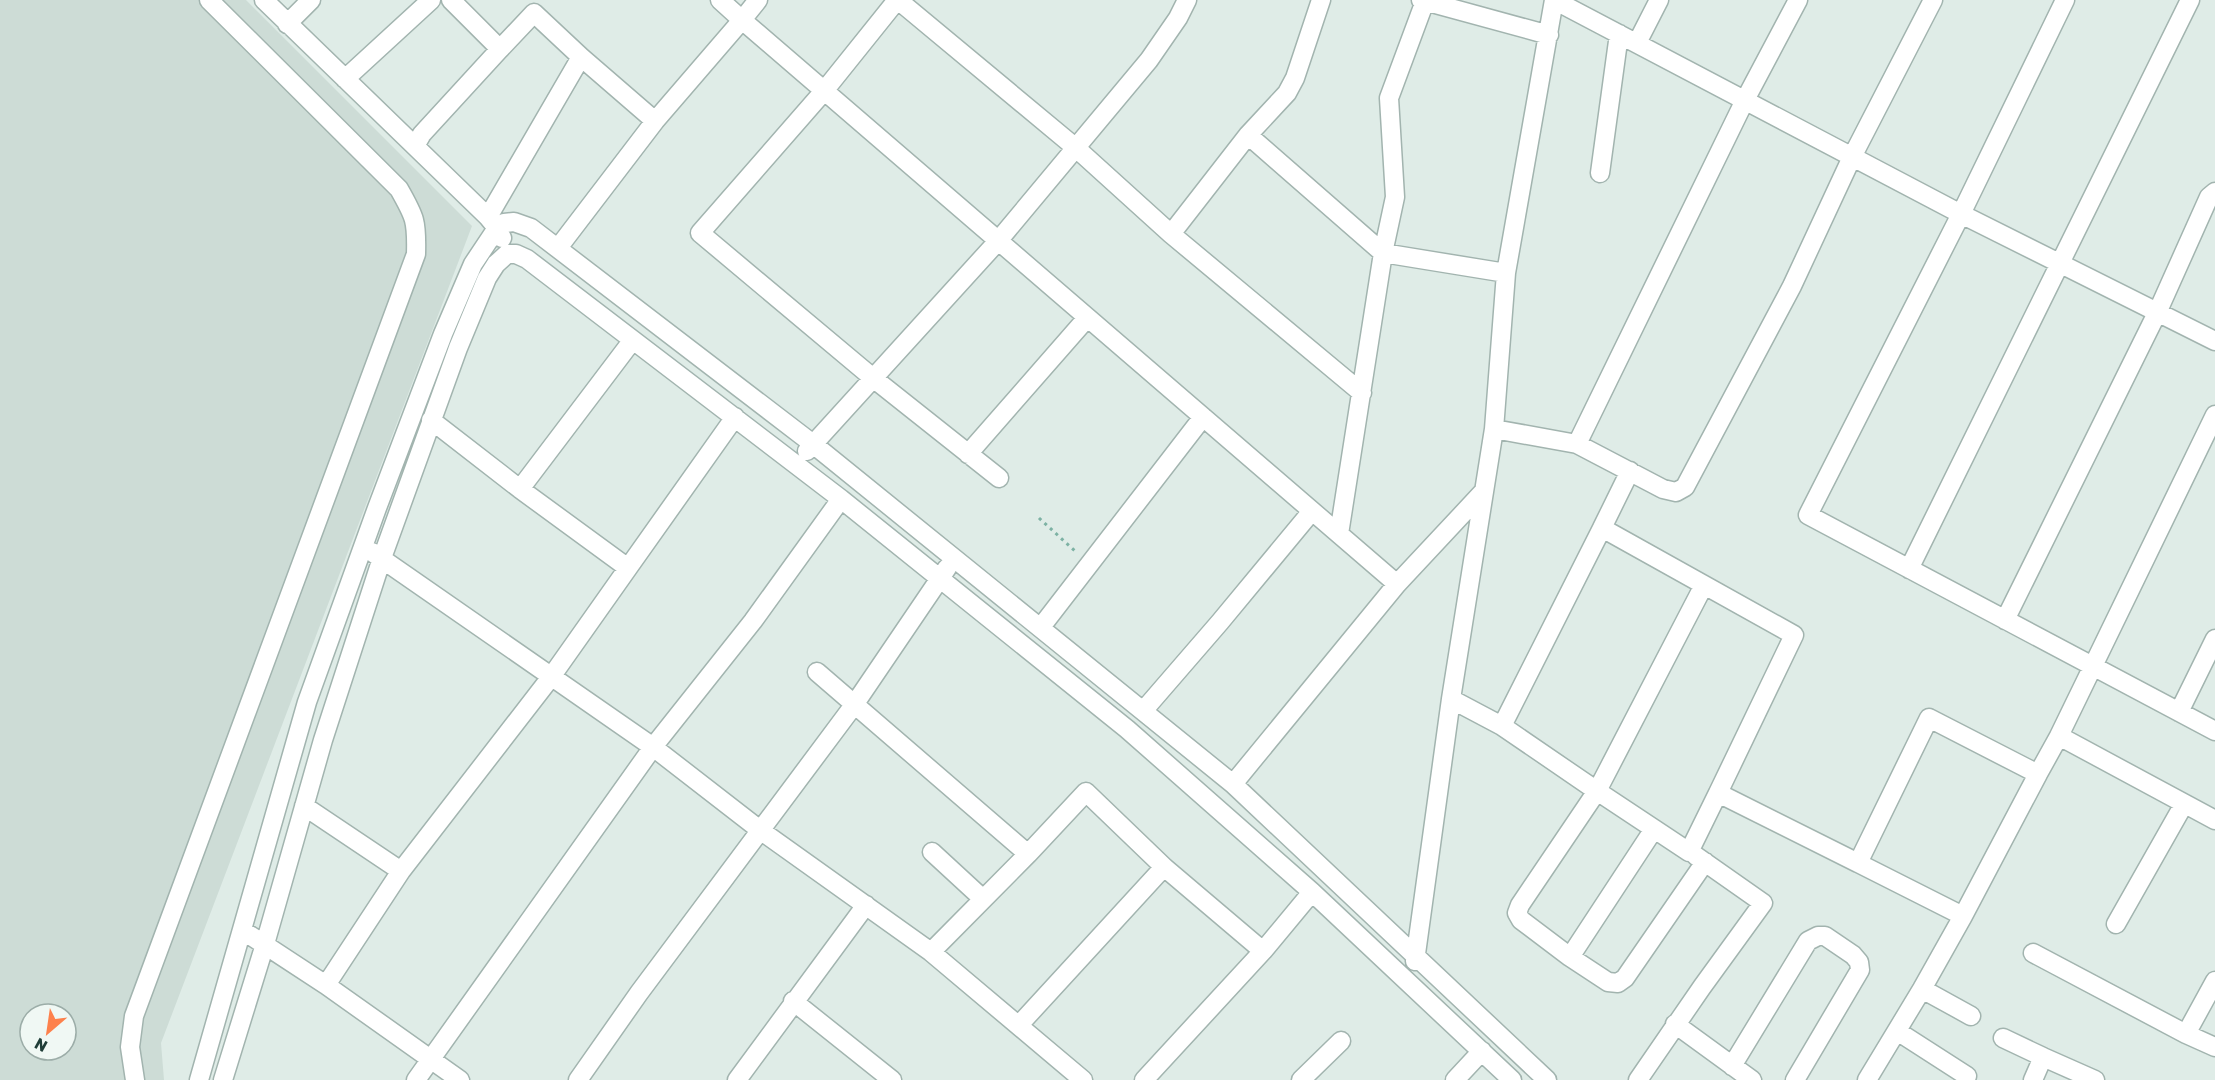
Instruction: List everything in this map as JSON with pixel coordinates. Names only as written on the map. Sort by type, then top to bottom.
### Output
[{"type":"street","points":[[135,1080],[130,1047],[134,1016],[416,254],[417,233],[414,215],[399,189],[209,0]]},
{"type":"street","points":[[264,0],[493,223],[507,254]]},
{"type":"street","points":[[287,24],[311,0]]},
{"type":"street","points":[[345,79],[431,0]]},
{"type":"street","points":[[451,0],[500,49]]},
{"type":"street","points":[[720,0],[1397,584]]},
{"type":"street","points":[[558,248],[655,121],[758,0]]},
{"type":"street","points":[[999,478],[873,378],[700,233],[824,91],[897,0],[1076,148],[1171,234],[1362,393]]},
{"type":"street","points":[[795,464],[998,241],[1149,60],[1178,18],[1187,0]]},
{"type":"street","points":[[1171,234],[1248,135],[1287,93],[1295,78],[1321,0]]},
{"type":"street","points":[[1412,984],[1451,699],[1494,429],[1506,273],[1554,0],[1961,214],[2215,341]]},
{"type":"street","points":[[1637,44],[1659,0]]},
{"type":"street","points":[[1577,444],[1745,100],[1798,0]]},
{"type":"street","points":[[1494,429],[1577,444],[1663,489],[1676,492],[1685,487],[1792,286],[1852,157],[1933,0]]},
{"type":"street","points":[[2065,0],[1961,214],[1808,515],[2215,731]]},
{"type":"street","points":[[1909,569],[2190,0]]},
{"type":"street","points":[[1339,534],[1383,253],[1395,197],[1389,98],[1423,1],[1549,35]]},
{"type":"street","points":[[415,146],[422,134],[540,6],[581,57],[655,121]]},
{"type":"street","points":[[1600,173],[1618,34]]},
{"type":"street","points":[[199,1080],[307,702],[362,547],[443,334],[473,264],[581,57]]},
{"type":"street","points":[[1248,135],[1383,253],[1506,273]]},
{"type":"street","points":[[2005,620],[2157,313],[2209,197],[2215,192]]},
{"type":"street","points":[[493,223],[514,222],[531,228],[813,444],[1041,627],[1233,784],[1416,954],[1547,1080]]},
{"type":"street","points":[[223,1080],[265,944],[323,740],[382,558],[458,348],[487,278],[496,264],[507,254],[516,254],[527,259],[735,417],[841,499],[1127,729],[1312,892],[1512,1080]]},
{"type":"street","points":[[968,454],[1087,318]]},
{"type":"street","points":[[520,489],[632,341]]},
{"type":"street","points":[[1867,1080],[1963,916],[2059,736],[2215,415]]},
{"type":"street","points":[[326,985],[401,871],[551,677],[735,417]]},
{"type":"street","points":[[1041,627],[1203,417]]},
{"type":"street","points":[[431,420],[628,568]]},
{"type":"street","points":[[1502,726],[1630,471]]},
{"type":"street","points":[[1233,784],[1397,584],[1483,492]]},
{"type":"street","points":[[416,1080],[432,1061],[653,747],[753,621],[841,499]]},
{"type":"street","points":[[1143,711],[1312,511]]},
{"type":"street","points":[[1602,528],[1794,635],[1689,852]]},
{"type":"street","points":[[362,547],[382,558],[653,747],[760,830],[932,951],[1083,1080]]},
{"type":"street","points":[[578,1080],[854,705],[954,558]]},
{"type":"street","points":[[1704,585],[1596,791],[1520,904],[1517,913],[1521,920],[1570,957],[1608,982],[1618,983],[1625,978],[1705,862]]},
{"type":"street","points":[[2180,712],[2215,639]]},
{"type":"street","points":[[817,672],[1028,854]]},
{"type":"street","points":[[1451,699],[1502,726],[1763,903],[1675,1024],[1638,1080]]},
{"type":"street","points":[[1858,863],[1929,718],[2038,774]]},
{"type":"street","points":[[2059,736],[2215,820]]},
{"type":"street","points":[[932,951],[1086,792],[1164,867],[1263,951]]},
{"type":"street","points":[[1718,793],[1963,916]]},
{"type":"street","points":[[2116,924],[2184,804]]},
{"type":"street","points":[[304,806],[401,871]]},
{"type":"street","points":[[1570,957],[1654,829]]},
{"type":"street","points":[[932,852],[983,900]]},
{"type":"street","points":[[1020,1024],[1164,867]]},
{"type":"street","points":[[1144,1080],[1263,951],[1312,892]]},
{"type":"street","points":[[737,1080],[866,905]]},
{"type":"street","points":[[242,930],[326,985],[460,1080]]},
{"type":"street","points":[[1732,1066],[1808,941],[1818,936],[1825,936],[1853,955],[1859,962],[1860,970],[1795,1080]]},
{"type":"street","points":[[2033,953],[2215,1047]]},
{"type":"street","points":[[2186,1034],[2215,981]]},
{"type":"street","points":[[1922,989],[1971,1016]]},
{"type":"street","points":[[793,1001],[892,1080]]},
{"type":"street","points":[[1675,1024],[1752,1080]]},
{"type":"street","points":[[1897,1031],[1967,1076]]},
{"type":"street","points":[[2002,1038],[2095,1080]]},
{"type":"street","points":[[1302,1080],[1341,1041]]},
{"type":"street","points":[[1455,1080],[1482,1051]]},
{"type":"street","points":[[2033,1080],[2043,1057]]},
{"type":"path","points":[[1038,518],[1089,564]]},
{"type":"shaded area","points":[[0,0],[246,0],[472,226],[161,1043],[164,1080],[0,1080]]}]
